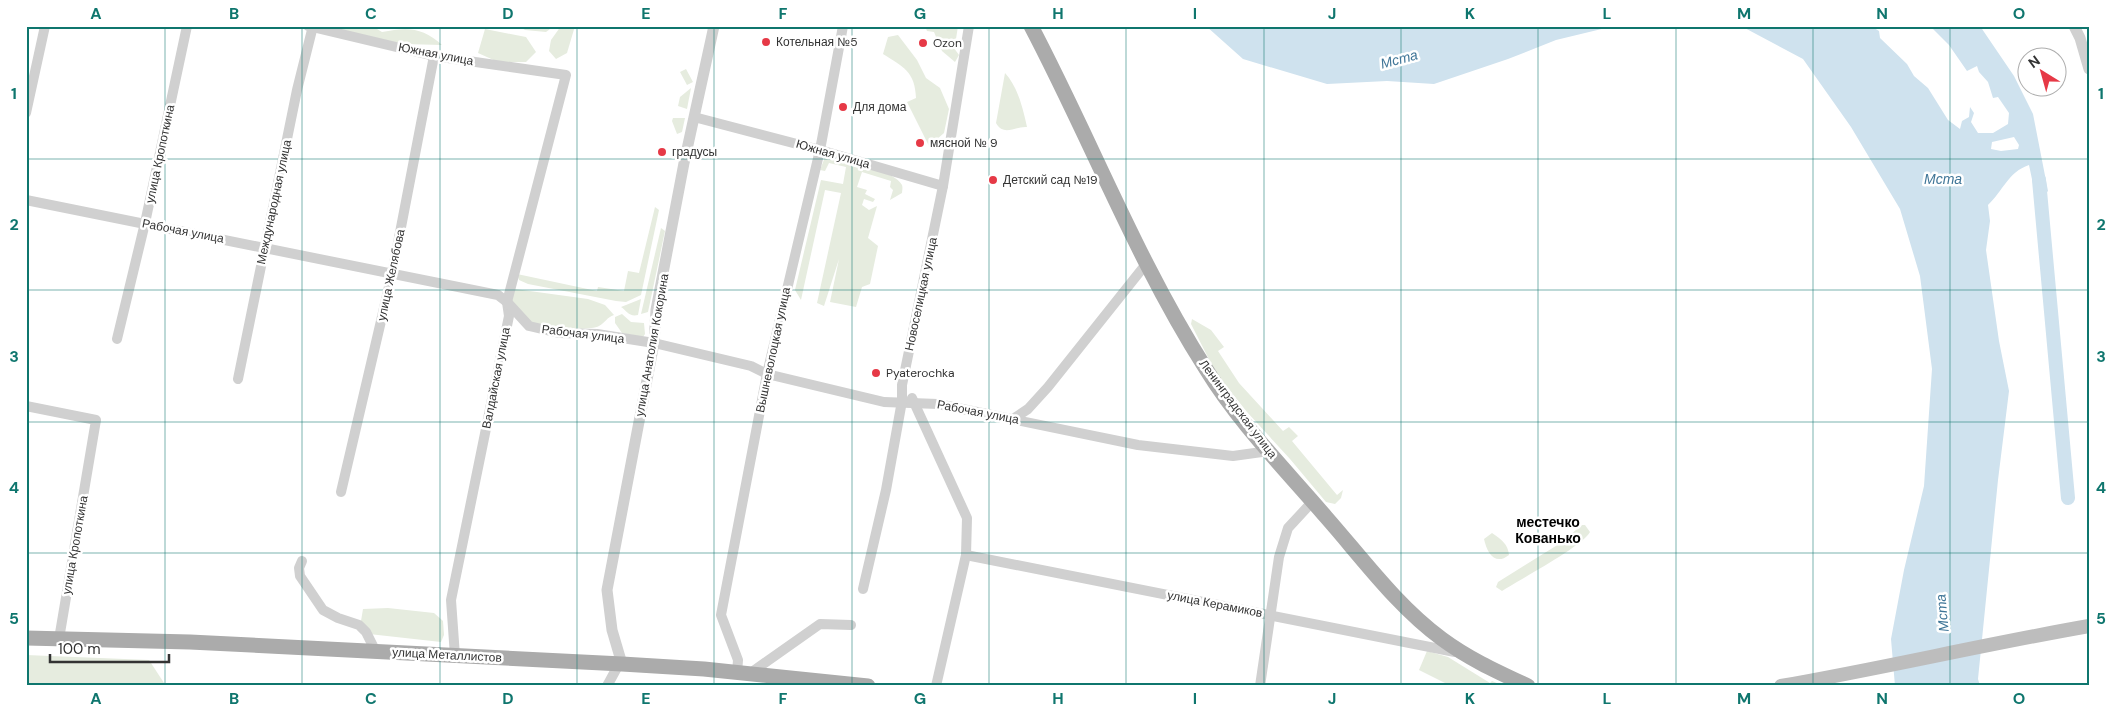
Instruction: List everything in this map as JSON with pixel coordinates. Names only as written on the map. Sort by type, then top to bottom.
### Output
[{"type":"main road","name":"Ленинградская улица","points":[[1031,26],[1146,264],[1207,371],[1269,451],[1401,604],[1442,639],[1464,654],[1528,686]]},
{"type":"main road","points":[[1780,686],[2089,626]]},
{"type":"main road","name":"улица Металлистов","points":[[26,638],[190,642],[620,664],[743,673],[868,686]]},
{"type":"street","points":[[26,113],[45,26]]},
{"type":"street","name":"улица Кропоткина","points":[[116,339],[145,223],[187,26]]},
{"type":"street","name":"Южная улица","points":[[311,26],[434,56],[566,75]]},
{"type":"street","name":"Международная улица","points":[[238,379],[311,26]]},
{"type":"street","name":"улица Анатолия Кокорина","points":[[620,664],[612,630],[607,590],[654,343],[656,310],[714,26]]},
{"type":"street","name":"Вышневолоцкая улица","points":[[743,673],[721,615],[767,374],[820,150],[843,26]]},
{"type":"street","name":"Новоселицкая улица","points":[[863,589],[886,490],[902,402],[902,385],[943,186],[969,26]]},
{"type":"street","points":[[2074,26],[2080,38],[2089,69]]},
{"type":"street","name":"улица Желябова","points":[[341,492],[392,274],[434,56]]},
{"type":"street","name":"Валдайская улица","points":[[455,656],[451,600],[509,316],[507,302],[566,75]]},
{"type":"street","name":"Южная улица","points":[[694,117],[820,150],[943,186]]},
{"type":"street","name":"Рабочая улица","points":[[26,200],[498,295],[529,326],[559,333],[597,334],[654,343],[752,366],[767,374],[884,402],[938,404],[1164,449],[1233,456],[1269,451]]},
{"type":"street","points":[[1013,419],[1028,409],[1104,318],[1146,264]]},
{"type":"street","points":[[902,385],[915,402],[967,518],[966,555],[936,686]]},
{"type":"street","name":"улица Кропоткина","points":[[26,406],[96,420],[59,639]]},
{"type":"street","points":[[1260,686],[1279,557],[1288,528],[1313,501]]},
{"type":"street","name":"улица Керамиков","points":[[966,555],[1464,654]]},
{"type":"street","points":[[302,560],[299,568],[300,576],[323,610],[338,618],[359,624],[366,632],[376,652]]},
{"type":"street","points":[[743,673],[820,624],[850,625]]},
{"type":"street","points":[[607,686],[620,664]]},
{"type":"shaded area","points":[[336,26],[372,26],[382,32],[399,29],[414,30],[428,35],[442,45],[403,44],[341,31]]},
{"type":"shaded area","points":[[519,26],[554,26],[546,32],[525,30]]},
{"type":"shaded area","points":[[561,26],[575,26],[567,53],[556,59],[549,51],[551,40]]},
{"type":"shaded area","points":[[925,26],[958,26],[956,39],[951,44],[959,55],[955,62],[942,51],[934,32],[927,31]]},
{"type":"shaded area","points":[[485,29],[526,37],[536,52],[526,62],[498,62],[478,53]]},
{"type":"shaded area","points":[[898,35],[917,60],[926,78],[940,88],[949,109],[944,133],[929,146],[907,102],[916,98],[910,76],[907,71],[883,54],[888,37]]},
{"type":"shaded area","points":[[686,69],[693,82],[687,85],[680,72]]},
{"type":"shaded area","points":[[1005,73],[1017,91],[1027,127],[1006,130],[999,127],[996,123]]},
{"type":"shaded area","points":[[691,88],[687,109],[678,106],[680,97]]},
{"type":"shaded area","points":[[673,118],[685,118],[682,132],[677,134],[672,121]]},
{"type":"shaded area","points":[[825,157],[879,170],[898,180],[902,185],[902,193],[890,200],[893,190],[890,187],[891,181],[862,172],[857,187],[867,190],[865,194],[875,199],[873,202],[864,199],[862,205],[869,210],[877,206],[868,238],[878,246],[870,284],[862,287],[856,307],[830,302],[839,259],[824,306],[817,303],[841,193],[825,190],[801,300],[795,290],[821,180],[843,184],[846,167],[829,163],[825,171],[820,170]]},
{"type":"shaded area","points":[[655,207],[659,210],[641,295],[626,302],[616,301],[528,284],[519,280],[517,274],[597,291],[598,287],[624,291],[628,271],[639,273]]},
{"type":"shaded area","points":[[661,228],[665,231],[648,312],[641,314]]},
{"type":"shaded area","points":[[515,289],[588,299],[605,305],[614,315],[599,326],[585,329],[534,323],[527,319],[511,300]]},
{"type":"shaded area","points":[[641,299],[638,315],[630,314],[621,307]]},
{"type":"shaded area","points":[[622,314],[631,322],[644,323],[645,334],[643,337],[622,333],[615,323],[615,317]]},
{"type":"shaded area","points":[[1192,319],[1211,330],[1224,347],[1218,351],[1239,383],[1283,431],[1289,427],[1298,436],[1292,441],[1337,495],[1343,490],[1341,498],[1335,504],[1326,502],[1247,412],[1216,373],[1191,324]]},
{"type":"shaded area","points":[[1582,525],[1585,525],[1590,532],[1576,546],[1502,591],[1496,587],[1498,582],[1559,544]]},
{"type":"shaded area","points":[[1492,533],[1504,542],[1509,555],[1500,559],[1492,556],[1487,549],[1484,539]]},
{"type":"shaded area","points":[[388,608],[434,613],[443,621],[444,635],[441,642],[369,634],[361,621],[363,609]]},
{"type":"shaded area","points":[[1427,651],[1448,657],[1490,683],[1492,681],[1504,686],[1451,686],[1419,670]]},
{"type":"shaded area","points":[[26,655],[149,660],[166,686],[26,686]]},
{"type":"water","name":"Мста","points":[[1206,26],[1614,26],[1556,40],[1508,59],[1434,84],[1387,81],[1327,84],[1243,59]]},
{"type":"water","name":"Мста","points":[[1741,26],[1871,26],[1879,31],[1880,38],[1907,64],[1914,76],[1928,88],[1948,120],[1960,129],[1962,121],[1969,117],[1970,107],[1974,113],[1971,122],[1978,133],[1993,133],[2008,124],[2009,113],[1998,97],[1993,98],[1988,82],[1979,72],[1977,66],[1967,71],[1949,45],[1930,26],[1980,26],[2014,76],[2018,84],[2018,98],[2025,98],[2033,114],[2048,191],[2037,203],[2029,165],[2016,172],[1988,205],[1990,221],[1986,250],[1999,341],[2009,391],[1978,679],[1980,686],[1895,686],[1891,639],[1904,570],[1924,486],[1932,369],[1920,276],[1900,209],[1851,127],[1803,59]],"holes":[[[2014,137],[2019,145],[2018,149],[2001,151],[1991,149],[1992,142]]]},
{"type":"waterway","points":[[2039,180],[2068,498]]},
{"type":"place","name":"Котельная №5","points":[[766,42]]},
{"type":"place","name":"Ozon","points":[[923,43]]},
{"type":"place","name":"Для дома","points":[[843,107]]},
{"type":"place","name":"мясной № 9","points":[[920,143]]},
{"type":"place","name":"градусы","points":[[662,152]]},
{"type":"place","name":"Детский сад №19","points":[[993,180]]},
{"type":"place","name":"Pyaterochka","points":[[876,373]]},
{"type":"district","name":"местечко Кованько","points":[[1548,530]]}]
